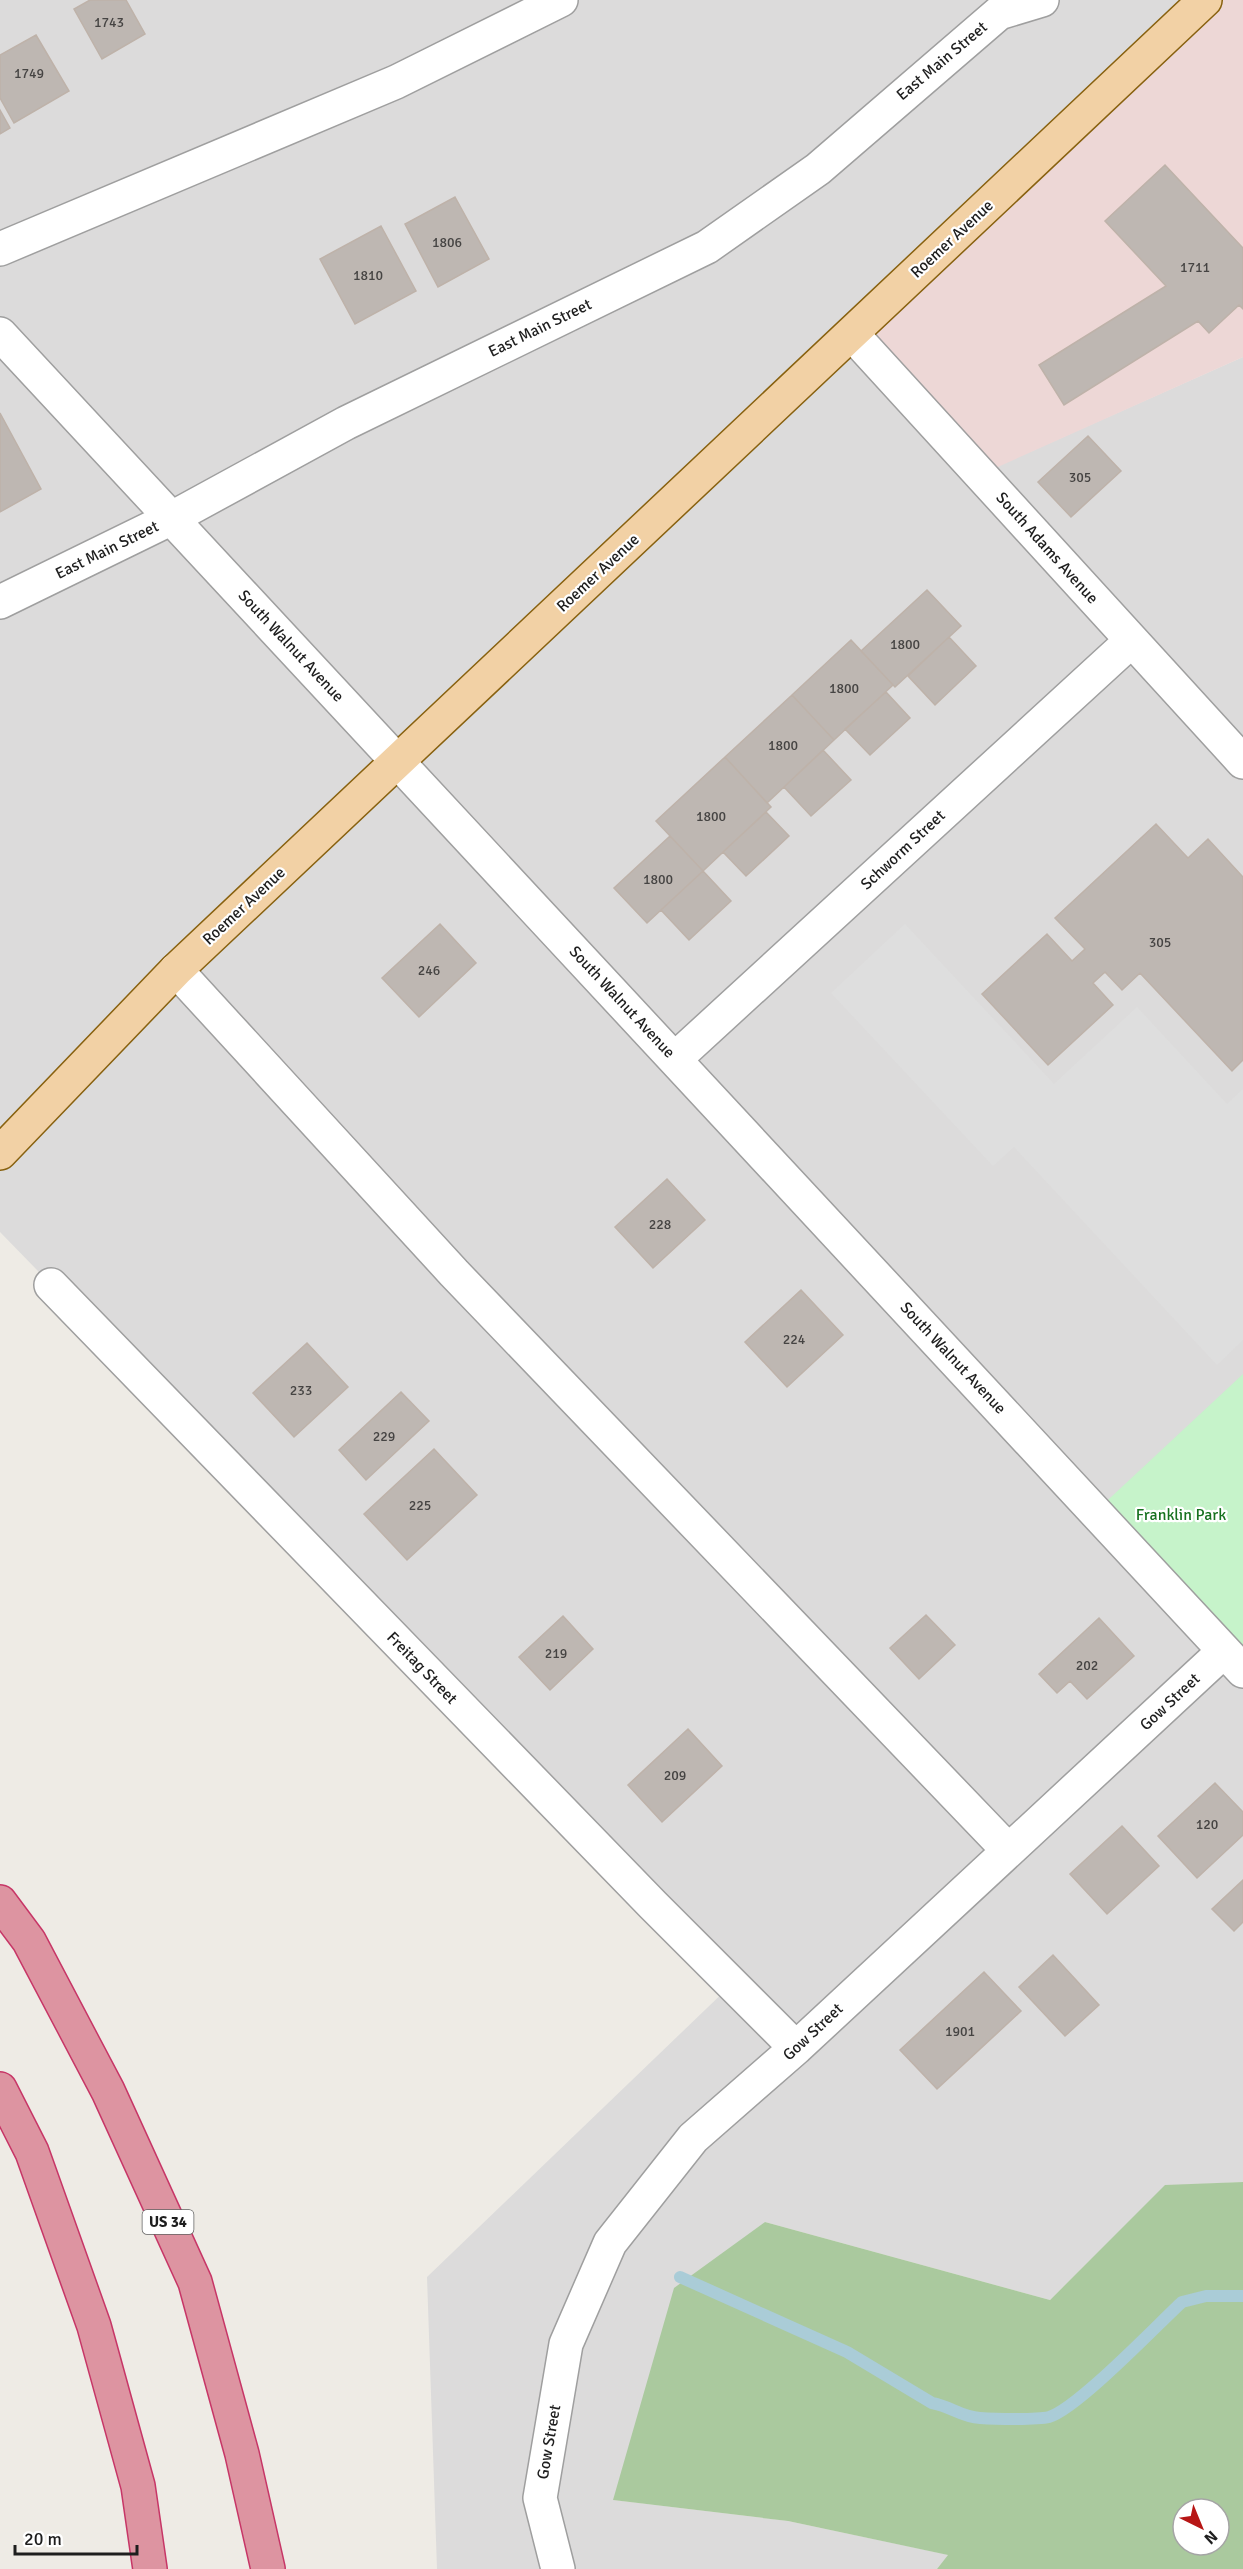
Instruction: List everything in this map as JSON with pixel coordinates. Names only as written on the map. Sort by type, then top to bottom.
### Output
[{"type":"highway","name":"US 34","points":[[0,1902],[29,1941],[108,2091],[195,2282],[242,2454],[268,2569]]},
{"type":"highway","points":[[0,2089],[32,2152],[94,2326],[138,2486],[150,2569]]},
{"type":"main road","name":"Roemer Avenue","points":[[0,1153],[176,970],[1205,0]]},
{"type":"street","points":[[0,249],[396,82],[561,0]]},
{"type":"street","name":"East Main Street","points":[[0,602],[172,518],[346,423],[707,247],[818,169],[999,13],[1042,0]]},
{"type":"street","name":"South Walnut Avenue","points":[[0,334],[1234,1661]]},
{"type":"street","name":"South Adams Avenue","points":[[852,334],[1243,762]]},
{"type":"street","name":"Schworm Street","points":[[675,1059],[1131,640]]},
{"type":"street","points":[[176,970],[454,1273],[1008,1850]]},
{"type":"street","name":"Freitag Street","points":[[51,1285],[652,1905],[796,2049]]},
{"type":"street","name":"Gow Street","points":[[558,2569],[540,2498],[566,2344],[610,2243],[693,2138],[796,2049],[1008,1850],[1234,1661]]},
{"type":"shaded area","points":[[0,0],[1205,0],[980,474],[1243,357],[1243,2182],[1165,2186],[1050,2300],[765,2222],[614,2500],[788,2521],[949,2555],[937,2569],[437,2569],[427,2277],[732,1984],[0,1232]]},
{"type":"shaded area","points":[[1205,0],[1243,0],[1243,357],[980,475],[852,334]]},
{"type":"shaded area","points":[[905,924],[1054,1084],[1137,1007],[1227,1104],[1243,1089],[1243,1340],[1217,1365],[1014,1147],[993,1166],[831,993]]},
{"type":"green space","name":"Franklin Park","points":[[1243,1374],[1243,1671],[1095,1512]]},
{"type":"green space","points":[[1243,2182],[1243,2569],[937,2569],[948,2555],[788,2521],[613,2500],[674,2288],[765,2222],[1050,2300],[1165,2185]]},
{"type":"building","points":[[90,0],[126,0],[145,34],[102,59],[74,9]]},
{"type":"building","points":[[36,35],[69,91],[14,123],[0,98],[0,55]]},
{"type":"building","points":[[0,110],[10,128],[0,134]]},
{"type":"building","points":[[1165,165],[1243,248],[1243,309],[1239,305],[1209,333],[1198,321],[1064,405],[1039,365],[1166,286],[1105,221]]},
{"type":"building","points":[[455,197],[489,259],[438,287],[405,224]]},
{"type":"building","points":[[381,226],[416,291],[355,324],[320,259]]},
{"type":"building","points":[[0,413],[41,489],[0,512]]},
{"type":"building","points":[[1088,436],[1121,471],[1071,517],[1038,482]]},
{"type":"building","points":[[927,590],[961,626],[895,687],[861,651]]},
{"type":"building","points":[[949,637],[976,666],[935,705],[908,676]]},
{"type":"building","points":[[851,640],[893,685],[834,740],[792,695]]},
{"type":"building","points":[[886,692],[910,718],[870,755],[845,729]]},
{"type":"building","points":[[792,695],[834,740],[767,803],[725,757]]},
{"type":"building","points":[[823,750],[851,780],[811,816],[784,787]]},
{"type":"building","points":[[725,757],[771,807],[703,871],[656,821]]},
{"type":"building","points":[[766,812],[789,836],[746,876],[723,852]]},
{"type":"building","points":[[1156,824],[1188,858],[1208,839],[1243,877],[1243,1060],[1232,1071],[1140,973],[1122,990],[1105,972],[1093,983],[1113,1005],[1048,1065],[982,994],[1047,934],[1072,961],[1085,949],[1055,918]]},
{"type":"building","points":[[670,836],[703,871],[647,923],[614,888]]},
{"type":"building","points":[[703,871],[731,901],[689,940],[661,910]]},
{"type":"building","points":[[440,924],[476,963],[419,1017],[382,978]]},
{"type":"building","points":[[667,1179],[705,1220],[653,1268],[615,1227]]},
{"type":"building","points":[[801,1290],[843,1335],[787,1387],[745,1342]]},
{"type":"building","points":[[307,1343],[348,1387],[294,1437],[253,1393]]},
{"type":"building","points":[[401,1392],[429,1421],[366,1480],[339,1450]]},
{"type":"building","points":[[434,1449],[477,1495],[407,1560],[364,1514]]},
{"type":"building","points":[[926,1615],[955,1645],[919,1679],[890,1648]]},
{"type":"building","points":[[563,1616],[593,1649],[550,1690],[519,1657]]},
{"type":"building","points":[[1099,1618],[1134,1656],[1087,1699],[1070,1681],[1057,1693],[1039,1674]]},
{"type":"building","points":[[688,1729],[722,1766],[662,1822],[628,1785]]},
{"type":"building","points":[[1215,1783],[1243,1812],[1243,1835],[1197,1878],[1158,1836]]},
{"type":"building","points":[[1122,1826],[1159,1866],[1107,1914],[1070,1874]]},
{"type":"building","points":[[1243,1880],[1243,1922],[1234,1931],[1212,1909]]},
{"type":"building","points":[[1053,1955],[1099,2005],[1065,2036],[1019,1987]]},
{"type":"building","points":[[984,1972],[1021,2011],[937,2089],[900,2050]]},
{"type":"waterway","points":[[680,2277],[847,2352],[932,2403],[967,2416],[995,2419],[1043,2418],[1062,2411],[1097,2383],[1182,2302],[1206,2296],[1243,2296]]}]
